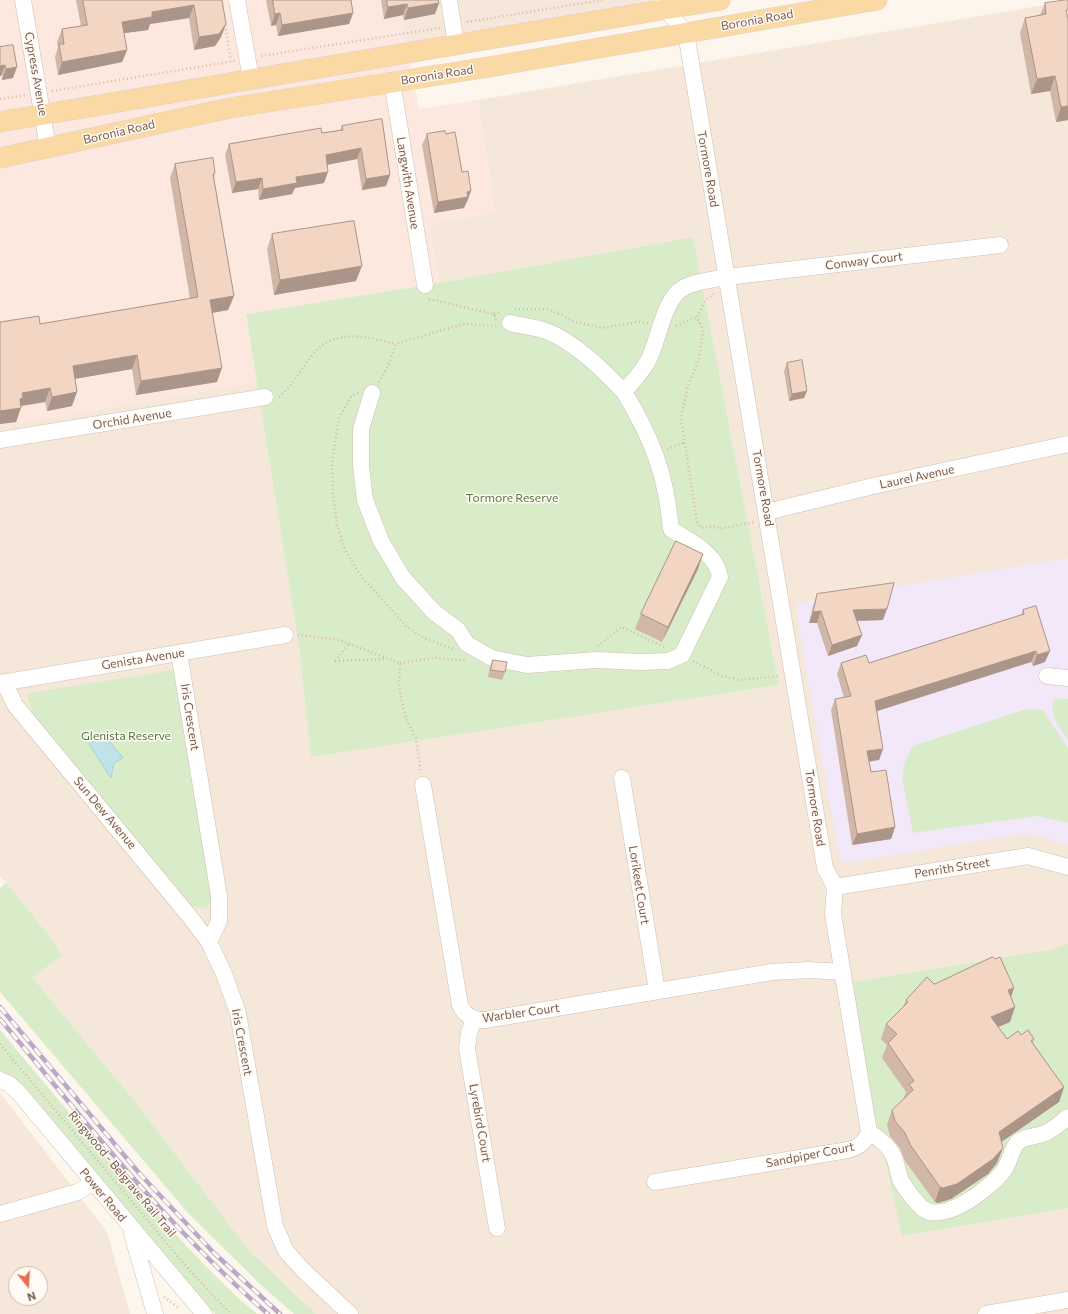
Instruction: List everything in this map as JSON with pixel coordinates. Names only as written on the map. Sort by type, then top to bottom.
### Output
[{"type":"main road","points":[[0,122],[456,44],[664,5],[720,0]]},
{"type":"main road","name":"Boronia Road","points":[[0,158],[230,108],[686,33],[876,0]]},
{"type":"street","name":"Cypress Avenue","points":[[23,0],[48,148]]},
{"type":"street","points":[[237,0],[251,79]]},
{"type":"street","points":[[449,0],[456,44]]},
{"type":"street","points":[[664,5],[686,33]]},
{"type":"street","name":"Tormore Road","points":[[686,33],[767,512],[825,868],[835,887]]},
{"type":"street","name":"Langwith Avenue","points":[[392,81],[425,285]]},
{"type":"street","name":"Conway Court","points":[[624,392],[647,363],[670,303],[682,288],[727,277],[1000,245]]},
{"type":"street","points":[[372,393],[361,429],[361,466],[365,500],[380,542],[402,578],[434,612],[458,630],[467,644],[492,658],[527,665],[597,660],[640,662],[668,661],[682,655],[718,583],[720,577],[716,562],[707,553],[671,529],[666,488],[656,453],[641,420],[624,392],[604,371],[586,356],[562,340],[547,332],[507,317]]},
{"type":"street","name":"Orchid Avenue","points":[[0,440],[270,398]]},
{"type":"street","name":"Laurel Avenue","points":[[767,512],[872,486],[1068,444]]},
{"type":"street","name":"Genista Avenue","points":[[2,683],[285,635]]},
{"type":"street","name":"Iris Crescent","points":[[179,653],[219,896],[219,921],[209,942],[224,974],[238,1012],[275,1226],[286,1251],[303,1270],[350,1314]]},
{"type":"street","points":[[1047,676],[1068,678]]},
{"type":"street","name":"Sun Dew Avenue","points":[[2,683],[15,704],[186,911],[209,942]]},
{"type":"street","name":"Lorikeet Court","points":[[622,778],[657,991]]},
{"type":"street","name":"Warbler Court","points":[[423,785],[460,1005],[465,1013],[474,1019],[485,1020],[772,972],[809,970],[842,965]]},
{"type":"street","name":"Penrith Street","points":[[835,887],[1028,856],[1068,867]]},
{"type":"street","points":[[835,887],[833,914],[842,965]]},
{"type":"street","name":"Sandpiper Court","points":[[656,1182],[848,1150],[857,1148],[864,1143],[869,1132],[842,965]]},
{"type":"street","name":"Lyrebird Court","points":[[474,1019],[469,1033],[467,1048],[497,1228]]},
{"type":"street","name":"Power Road","points":[[0,1080],[14,1087],[204,1314]]},
{"type":"street","points":[[869,1132],[880,1139],[892,1154],[902,1181],[913,1198],[923,1210],[932,1213],[954,1208],[969,1202],[1002,1173],[1010,1162],[1016,1144],[1023,1138],[1043,1134],[1053,1129],[1068,1117]]},
{"type":"street","points":[[0,1214],[78,1192],[93,1182]]},
{"type":"street","points":[[130,1226],[155,1314]]},
{"type":"street","points":[[986,1314],[1068,1300]]},
{"type":"path","points":[[462,23],[603,0]]},
{"type":"path","points":[[53,91],[231,62],[224,23]]},
{"type":"path","points":[[260,57],[443,27]]},
{"type":"path","points":[[0,99],[26,95]]},
{"type":"path","points":[[425,285],[428,299],[507,317]]},
{"type":"path","points":[[270,398],[290,386],[315,352],[332,340],[351,336],[396,344],[463,324],[507,317],[548,308],[576,322],[602,328],[639,322],[672,328],[697,317],[705,301],[716,294]]},
{"type":"path","points":[[494,314],[507,317]]},
{"type":"path","points":[[697,317],[703,330],[699,360],[688,385],[681,419],[698,522],[702,528],[715,526],[719,529],[754,522]]},
{"type":"path","points":[[372,393],[388,366],[396,344]]},
{"type":"path","points":[[656,453],[685,442]]},
{"type":"path","points":[[285,635],[303,635],[339,640],[400,663],[436,658],[469,661],[492,658]]},
{"type":"path","points":[[349,644],[335,661],[386,659]]},
{"type":"path","points":[[400,663],[399,686],[402,702],[406,718],[416,739],[423,785]]},
{"type":"path","name":"Ringwood - Belgrave Rail Trail","points":[[0,1044],[190,1270],[229,1313]]},
{"type":"shaded area","points":[[0,0],[399,0],[419,109],[478,100],[495,213],[429,223],[439,283],[246,314],[257,382],[0,426]]},
{"type":"shaded area","points":[[399,0],[720,0],[408,52]]},
{"type":"shaded area","points":[[1068,1],[1068,1314],[316,1314],[248,1249],[133,1099],[32,977],[62,956],[48,934],[0,876],[0,426],[257,382],[299,647],[311,756],[779,685],[693,237],[439,283],[429,223],[495,213],[478,100]]},
{"type":"shaded area","points":[[1068,558],[1068,845],[1026,833],[846,863],[840,859],[803,653],[796,603]]},
{"type":"shaded area","points":[[1,1094],[107,1232],[130,1314],[0,1314]]},
{"type":"green space","name":"Tormore Reserve","points":[[693,237],[779,685],[311,757],[299,647],[246,314],[439,283]]},
{"type":"green space","name":"Glenista Reserve","points":[[173,670],[213,897],[206,908],[192,907],[34,715],[26,694]]},
{"type":"green space","points":[[1054,698],[1068,699],[1068,739],[1055,720],[1053,710]]},
{"type":"green space","points":[[1026,709],[1043,710],[1068,748],[1068,823],[1037,816],[913,833],[902,777],[905,761],[913,746]]},
{"type":"green space","points":[[6,883],[48,934],[62,956],[32,977],[133,1099],[248,1249],[316,1314],[294,1314],[261,1285],[188,1213],[0,992],[0,888]]},
{"type":"green space","points":[[1068,944],[1068,1208],[902,1236],[846,983],[1050,950]]},
{"type":"green space","points":[[0,1030],[99,1148],[160,1217],[219,1280],[257,1314],[215,1314],[206,1305],[22,1084],[11,1075],[0,1071]]},
{"type":"water","points":[[105,736],[123,758],[114,763],[111,778],[89,744]]},
{"type":"building","points":[[83,0],[222,0],[226,24],[219,34],[199,37],[194,5],[152,12],[152,17],[122,22],[127,50],[62,62],[59,44],[64,44],[62,29],[87,25]]},
{"type":"building","points":[[273,0],[351,0],[353,13],[282,25],[280,13],[275,14]]},
{"type":"building","points":[[387,0],[438,0],[439,3],[408,8],[407,4],[388,7]]},
{"type":"building","points":[[1068,0],[1068,10],[1066,10],[1068,19],[1068,106],[1061,107],[1055,76],[1037,79],[1025,18],[1046,14],[1045,3]]},
{"type":"building","points":[[13,45],[17,67],[6,69],[5,65],[0,66],[0,47]]},
{"type":"building","points":[[382,119],[390,175],[366,179],[361,148],[326,155],[328,172],[296,177],[297,183],[263,189],[262,178],[236,182],[229,144],[321,128],[322,133],[343,130],[342,126]]},
{"type":"building","points":[[445,131],[446,134],[455,132],[462,172],[468,171],[471,191],[467,192],[468,197],[438,202],[427,134]]},
{"type":"building","points":[[213,158],[215,173],[213,174],[234,296],[210,300],[222,368],[141,381],[137,355],[73,366],[77,392],[52,397],[50,388],[22,393],[23,398],[20,399],[21,408],[0,411],[0,322],[39,316],[40,324],[198,297],[175,164]]},
{"type":"building","points":[[354,221],[362,266],[280,280],[272,234]]},
{"type":"building","points":[[802,360],[807,391],[792,394],[787,363]]},
{"type":"building","points":[[676,541],[703,554],[668,627],[641,614]]},
{"type":"building","points":[[894,583],[887,609],[853,610],[862,635],[832,645],[821,611],[813,612],[817,594]]},
{"type":"building","points":[[1036,606],[1050,651],[1037,655],[1036,651],[875,701],[883,749],[867,751],[871,772],[886,770],[895,827],[857,834],[835,699],[851,696],[841,663],[866,655],[869,663],[1024,614],[1023,610]]},
{"type":"building","points":[[493,660],[507,662],[505,672],[491,670]]},
{"type":"building","points":[[993,957],[995,959],[1000,957],[1014,988],[1008,990],[1015,1007],[991,1017],[1007,1039],[1018,1031],[1021,1035],[1028,1030],[1034,1039],[1031,1041],[1064,1087],[999,1132],[1003,1148],[993,1159],[957,1184],[943,1188],[940,1187],[911,1146],[905,1133],[895,1121],[892,1110],[913,1090],[909,1084],[914,1081],[888,1043],[897,1034],[886,1024],[908,1002],[906,1000],[927,977],[934,984]]},
{"type":"railway","points":[[0,1007],[139,1173],[214,1253],[280,1314]]},
{"type":"railway","points":[[0,1019],[128,1172],[161,1209],[195,1246],[268,1314]]}]
